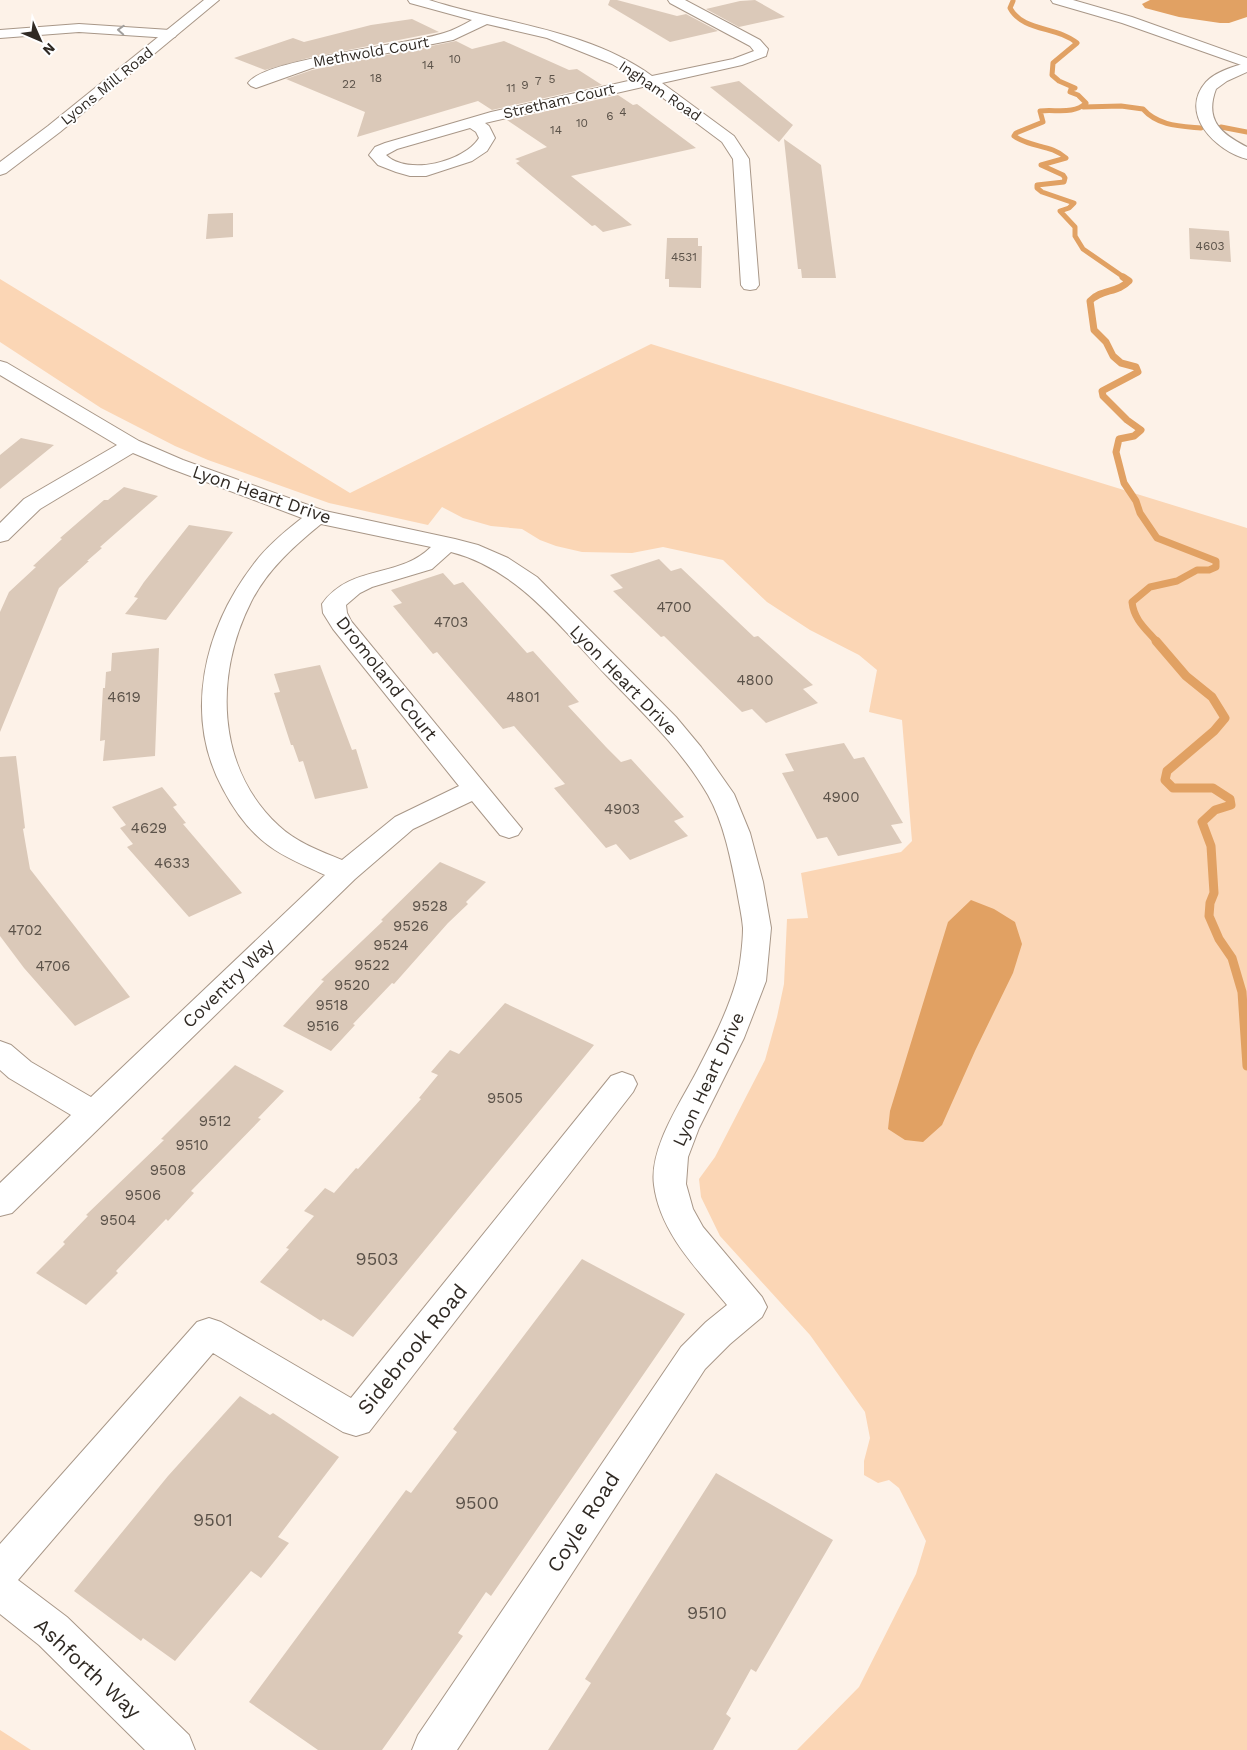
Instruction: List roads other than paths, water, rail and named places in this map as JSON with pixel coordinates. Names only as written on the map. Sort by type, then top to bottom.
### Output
[{"type":"street","name":"Lyons Mill Road","points":[[0,170],[212,0]]},
{"type":"street","name":"Ingham Road","points":[[415,0],[446,10],[572,42],[617,61],[728,139],[741,159],[750,285]]},
{"type":"street","name":"Stretham Court","points":[[471,122],[483,128],[487,138],[481,148],[466,158],[418,172],[402,169],[384,162],[377,155],[381,150],[391,146],[471,122],[737,62],[761,53],[761,49],[755,43],[675,0]]},
{"type":"street","points":[[1058,0],[1127,20],[1247,63]]},
{"type":"street","name":"Methwold Court","points":[[256,83],[276,74],[309,64],[448,37],[486,20]]},
{"type":"street","points":[[0,34],[52,32],[79,28],[170,34]]},
{"type":"street","points":[[52,32],[70,36],[157,45]]},
{"type":"street","points":[[1247,67],[1216,82],[1209,88],[1206,95],[1204,115],[1210,130],[1224,141],[1247,154]]},
{"type":"street","name":"Lyon Heart Drive","points":[[0,367],[132,446],[226,483],[317,516],[447,544],[470,550],[500,563],[529,582],[667,723],[692,753],[721,794],[734,826],[749,882],[757,928],[751,981],[730,1038],[683,1128],[672,1157],[670,1184],[677,1211],[692,1238],[750,1307]]},
{"type":"street","points":[[0,535],[32,504],[132,446]]},
{"type":"street","points":[[317,516],[281,547],[259,571],[241,601],[224,635],[215,667],[213,704],[217,742],[229,780],[248,810],[270,833],[300,852],[345,872]]},
{"type":"street","name":"Dromoland Court","points":[[447,544],[424,564],[351,588],[340,596],[334,604],[335,613],[341,624],[508,829]]},
{"type":"street","name":"Coventry Way","points":[[0,1203],[345,872],[404,823],[475,789]]},
{"type":"street","points":[[0,1052],[20,1070],[93,1113]]},
{"type":"street","name":"Sidebrook Road","points":[[0,1572],[209,1333],[356,1420],[622,1084]]},
{"type":"street","name":"Coyle Road","points":[[433,1750],[693,1358],[718,1333],[750,1307]]},
{"type":"street","name":"Ashforth Way","points":[[0,1590],[53,1631],[174,1750]]},
{"type":"waterway","points":[[1013,1],[1010,8],[1023,21],[1060,34],[1077,43],[1053,63],[1052,75],[1059,81],[1075,88],[1071,89],[1070,92],[1078,95],[1086,103],[1076,109],[1040,111],[1043,122],[1016,133],[1014,136],[1027,143],[1054,150],[1066,158],[1041,165],[1063,175],[1065,178],[1064,182],[1037,185],[1037,188],[1042,192],[1074,203],[1069,208],[1060,211],[1075,227],[1075,236],[1083,249],[1125,278]]},
{"type":"waterway","points":[[1083,107],[1121,106],[1143,109],[1149,115],[1162,122],[1177,126],[1201,128]]},
{"type":"waterway","points":[[1221,127],[1247,132]]},
{"type":"waterway","points":[[1123,277],[1129,281],[1125,285],[1099,294],[1090,301],[1094,330],[1106,342],[1113,356],[1121,363],[1136,367],[1138,372],[1102,391],[1103,396],[1127,420],[1141,430],[1134,436],[1119,439],[1116,452],[1124,483],[1136,501],[1140,513],[1157,538],[1216,561],[1216,567],[1209,570],[1197,570],[1177,581],[1150,587],[1132,602],[1138,619],[1157,642]]},
{"type":"waterway","points":[[1156,641],[1186,676],[1212,697],[1225,718],[1214,731],[1167,771],[1165,780],[1173,788],[1213,788],[1230,799],[1231,805],[1215,810],[1202,822],[1211,846],[1214,893],[1210,903],[1209,916],[1219,939],[1232,958],[1242,992],[1247,1066]]}]
